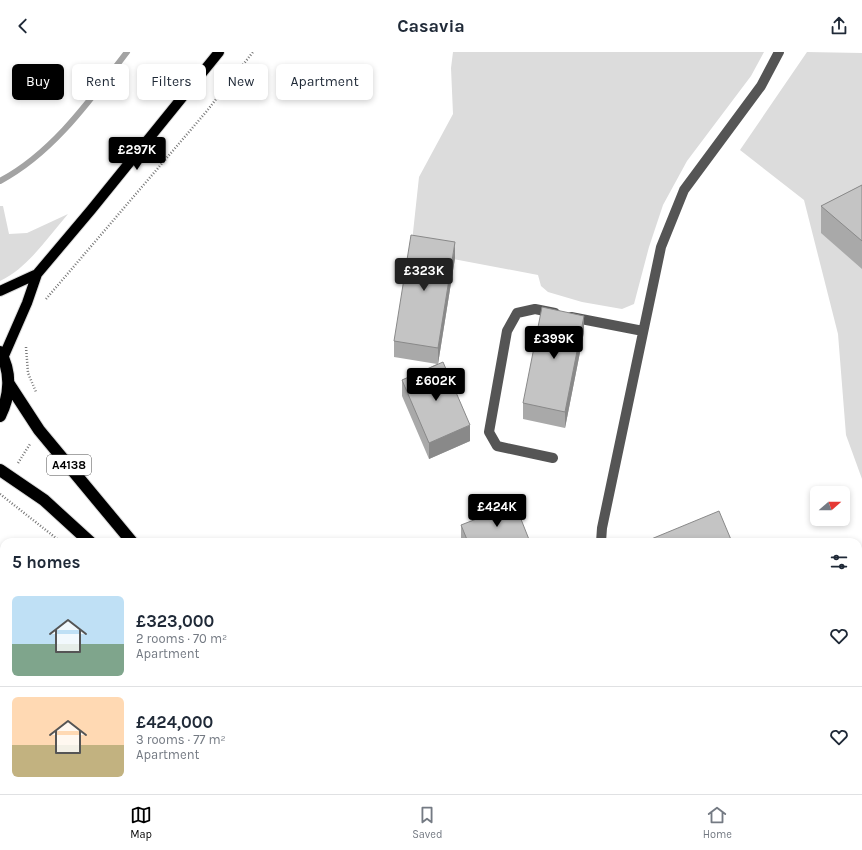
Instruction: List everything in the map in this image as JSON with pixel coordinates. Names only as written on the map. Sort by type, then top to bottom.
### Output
[{"type":"highway","points":[[0,416],[5,404],[9,384],[2,355]]},
{"type":"highway","name":"A4138","points":[[9,384],[39,430],[129,538]]},
{"type":"highway","points":[[5,473],[44,500],[86,538]]},
{"type":"main road","points":[[2,355],[27,303],[37,274],[219,52]]},
{"type":"main road","points":[[0,291],[37,274]]},
{"type":"lane","points":[[601,538],[602,528],[661,247],[684,190],[761,86],[779,52]]},
{"type":"lane","points":[[553,458],[497,446],[489,432],[507,331],[517,313],[535,309],[643,331]]},
{"type":"path","points":[[44,301],[206,112],[253,52]]},
{"type":"path","points":[[26,344],[28,373],[39,399]]},
{"type":"path","points":[[5,473],[39,430]]},
{"type":"path","points":[[0,494],[56,538]]},
{"type":"shaded area","points":[[453,52],[764,52],[751,76],[687,161],[663,205],[649,247],[634,304],[622,309],[582,302],[548,292],[541,286],[538,275],[411,251],[419,177],[453,114],[451,68]]},
{"type":"shaded area","points":[[807,52],[862,53],[862,479],[846,435],[838,334],[804,200],[740,150]]},
{"type":"shaded area","points":[[0,206],[3,206],[9,234],[27,233],[68,214],[29,260],[20,268],[0,281]]},
{"type":"building","points":[[862,185],[862,241],[821,206]]},
{"type":"building","points":[[411,235],[455,242],[438,348],[394,341]]},
{"type":"building","points":[[542,307],[584,316],[565,412],[523,403]]},
{"type":"building","points":[[443,362],[470,425],[429,443],[402,380]]},
{"type":"building","points":[[515,504],[528,538],[466,538],[461,525]]},
{"type":"building","points":[[719,511],[730,538],[654,538]]},
{"type":"waterway","points":[[0,181],[37,156],[70,124],[127,52]]}]
